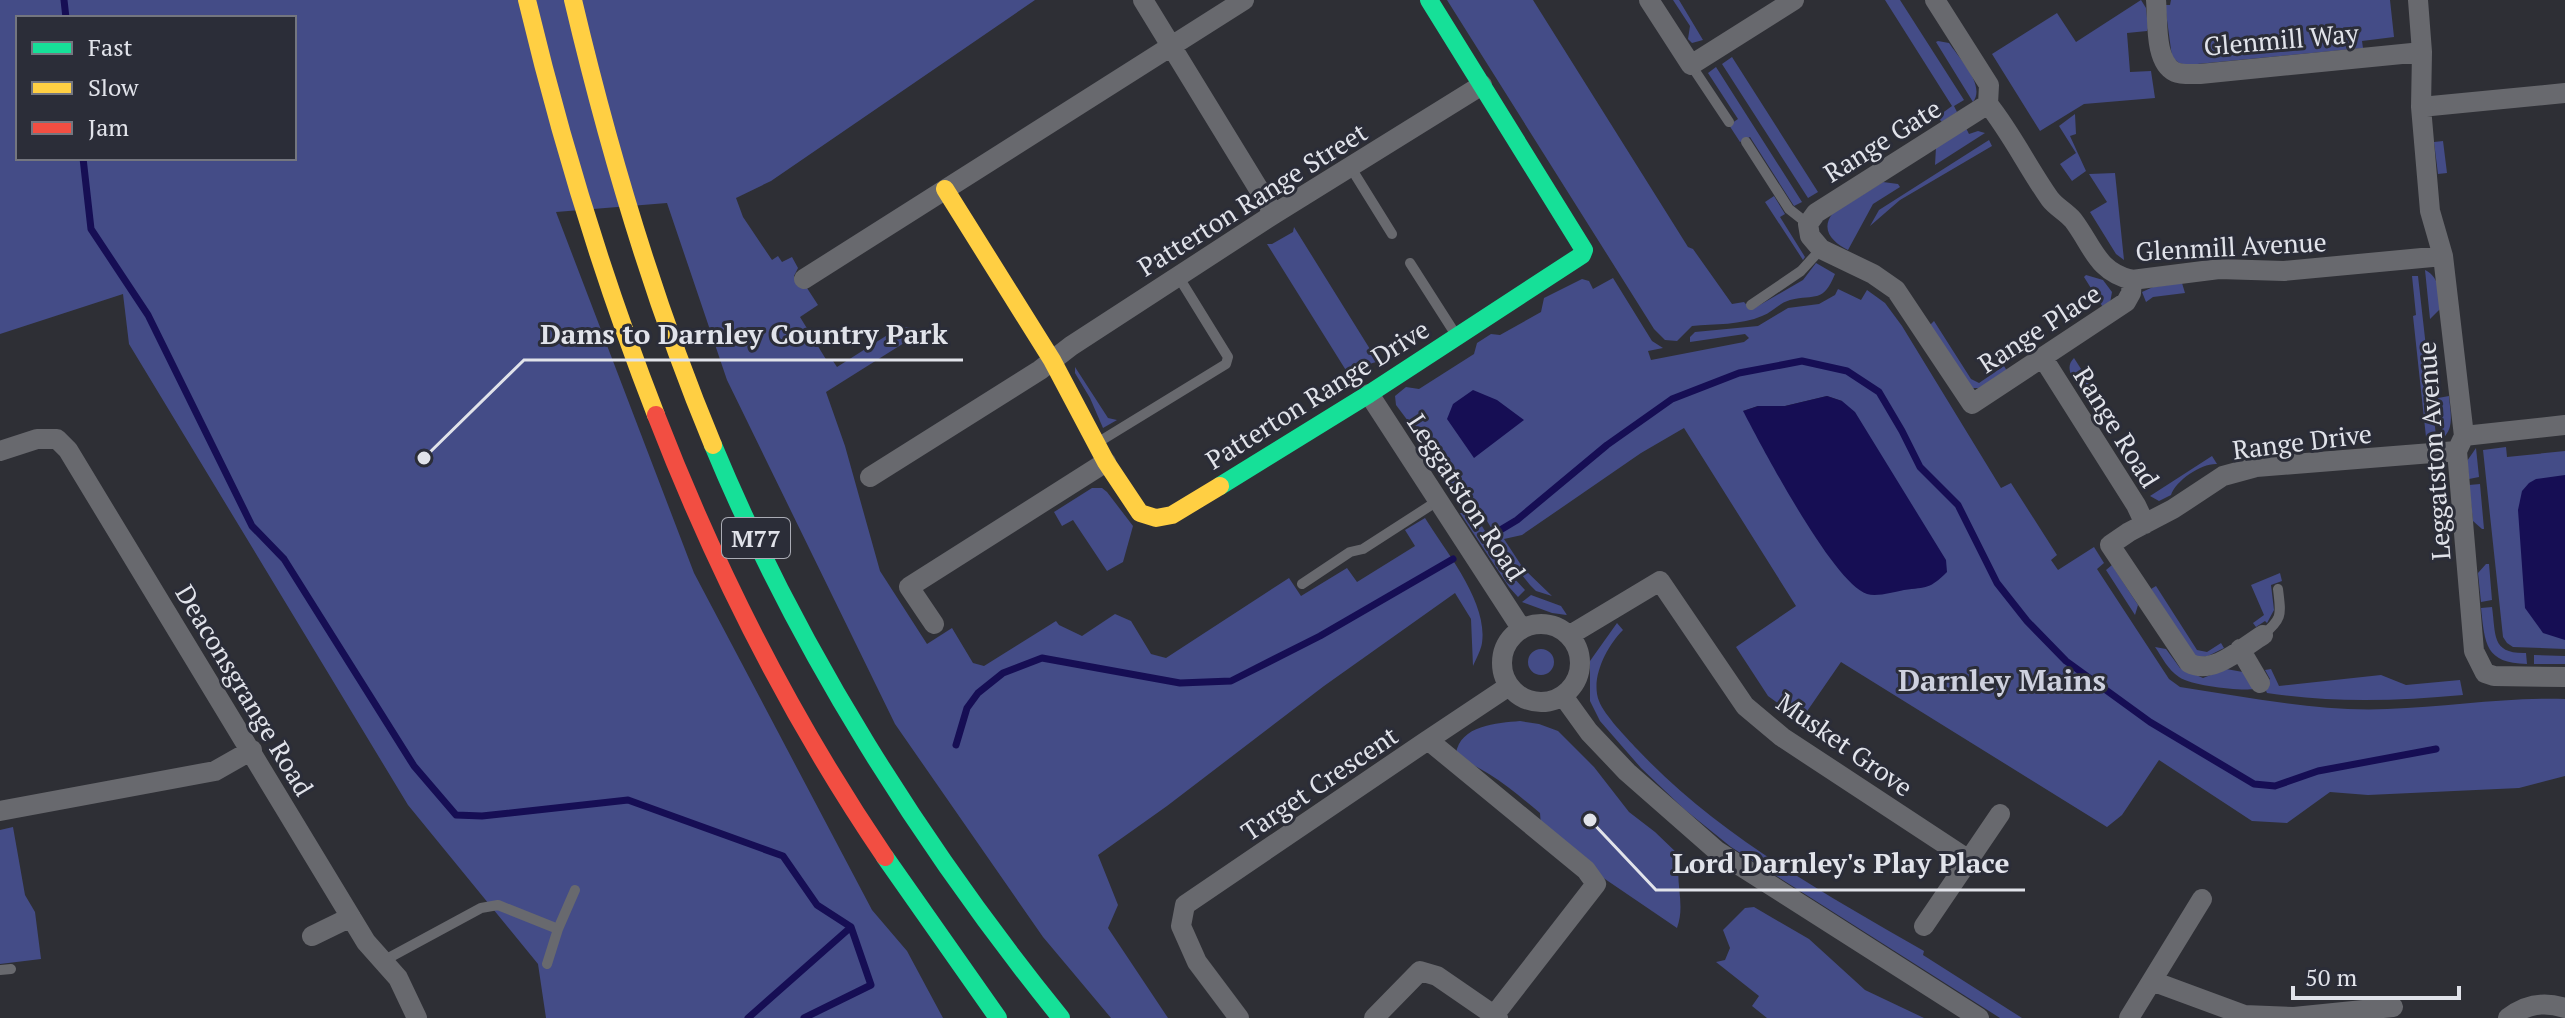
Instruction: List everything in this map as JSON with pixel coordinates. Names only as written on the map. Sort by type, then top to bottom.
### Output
[{"type":"main road","name":"M77","points":[[527,0],[584,214],[666,443],[691,501],[778,680],[834,776],[998,1018]]},
{"type":"main road","name":"M77","points":[[573,0],[630,214],[663,312],[712,440],[769,565],[848,710],[933,845],[1061,1018]]},
{"type":"main road","name":"Patterton Range Drive","points":[[945,189],[1052,360],[1101,453],[1140,513],[1159,519],[1172,515],[1579,260],[1584,250],[1429,0]]},
{"type":"street","points":[[1143,0],[1274,214]]},
{"type":"street","points":[[804,279],[1244,0]]},
{"type":"street","points":[[1649,0],[1691,65],[1794,0]]},
{"type":"street","name":"Glenmill Avenue","points":[[1935,0],[1989,85],[1988,104],[2052,202],[2072,219],[2093,254],[2108,270],[2120,277],[2132,280],[2219,269],[2284,271],[2443,256]]},
{"type":"street","name":"Glenmill Way","points":[[2156,0],[2161,54],[2166,65],[2178,74],[2422,52]]},
{"type":"street","name":"Leggatston Avenue","points":[[2418,0],[2422,52],[2421,107],[2430,211],[2443,256],[2461,444],[2474,651],[2485,673],[2494,676],[2565,677]]},
{"type":"street","name":"Patterton Range Street","points":[[870,477],[1040,370],[1274,214],[1482,85]]},
{"type":"street","points":[[2421,107],[2565,93]]},
{"type":"street","name":"Range Gate","points":[[1808,224],[1816,213],[1988,104]]},
{"type":"street","points":[[1808,224],[1810,236],[1821,249]]},
{"type":"street","name":"Range Place","points":[[1821,249],[1873,274],[1896,290],[1972,404],[2126,302],[2131,293],[2132,280]]},
{"type":"street","name":"Range Road","points":[[2043,358],[2145,524]]},
{"type":"street","name":"Leggatston Road","points":[[1369,394],[1521,628]]},
{"type":"street","name":"Range Drive","points":[[2263,635],[2206,667],[2189,663],[2110,545],[2223,476],[2256,467],[2461,444],[2565,425]]},
{"type":"street","name":"Deaconsgrange Road","points":[[0,451],[37,439],[57,439],[68,450],[366,942],[398,978],[417,1018]]},
{"type":"street","points":[[934,624],[909,587],[1101,453]]},
{"type":"street","name":"Musket Grove","points":[[1570,635],[1660,581],[1745,706],[1782,737],[1969,860]]},
{"type":"street","points":[[1546,623],[1559,627],[1570,635],[1577,646],[1581,660],[1579,674],[1563,696],[1540,702],[1517,694],[1509,686],[1503,674],[1502,661],[1511,637],[1521,628],[1546,623]]},
{"type":"street","points":[[2240,649],[2260,683]]},
{"type":"street","points":[[1428,740],[1509,686]]},
{"type":"street","points":[[1563,696],[1589,732],[1627,772],[1717,851],[1979,1018]]},
{"type":"street","name":"Target Crescent","points":[[1239,1018],[1197,962],[1181,926],[1185,905],[1428,740],[1586,870],[1596,884],[1495,1017],[1437,976],[1420,971],[1374,1018]]},
{"type":"street","points":[[0,811],[215,771],[252,750]]},
{"type":"street","points":[[1924,926],[2000,814]]},
{"type":"street","points":[[2129,1018],[2202,899]]},
{"type":"street","points":[[312,936],[351,917]]},
{"type":"street","points":[[2152,981],[2244,1015],[2294,1017],[2393,1007]]},
{"type":"street","points":[[2508,1018],[2523,1008],[2537,1004],[2565,1008]]},
{"type":"lane","points":[[1691,65],[1729,122]]},
{"type":"lane","points":[[1746,142],[1789,209],[1808,224]]},
{"type":"lane","points":[[1351,168],[1392,234]]},
{"type":"lane","points":[[1751,305],[1801,271],[1821,249]]},
{"type":"lane","points":[[1410,263],[1457,338]]},
{"type":"lane","points":[[1101,453],[1226,364],[1228,357],[1178,276]]},
{"type":"lane","points":[[1302,584],[1439,500]]},
{"type":"lane","points":[[2263,635],[2279,622],[2278,589]]},
{"type":"lane","points":[[547,964],[575,890]]},
{"type":"lane","points":[[383,961],[481,908],[498,905],[558,929]]},
{"type":"shaded area","points":[[0,0],[1035,0],[771,181],[736,198],[743,217],[772,260],[778,256],[782,262],[792,257],[798,268],[794,276],[818,305],[800,317],[827,361],[833,361],[837,367],[900,327],[916,328],[917,331],[904,343],[826,392],[845,446],[880,571],[927,644],[952,628],[973,663],[984,666],[1056,621],[1082,636],[1115,614],[1131,621],[1151,654],[1166,658],[1289,578],[1301,596],[1347,568],[1357,582],[1415,546],[1405,530],[1425,518],[1472,594],[1482,627],[1481,646],[1473,666],[1471,619],[1455,593],[1324,686],[1098,855],[1118,905],[1108,928],[1168,1018],[1111,1018],[1043,937],[895,724],[727,380],[667,203],[556,212],[694,573],[872,910],[907,951],[943,1018],[546,1018],[538,964],[408,805],[129,344],[123,294],[0,334]]},
{"type":"shaded area","points":[[1447,0],[1533,0],[1688,247],[1693,249],[1732,304],[1744,302],[1751,310],[1803,280],[1816,263],[1835,274],[1827,289],[1818,296],[1786,301],[1754,319],[1692,326],[1677,341],[1665,340],[1654,329]]},
{"type":"shaded area","points":[[1673,0],[1679,0],[1703,40],[1692,43],[1688,39],[1690,26]]},
{"type":"shaded area","points":[[1885,0],[1900,0],[1964,100],[1954,106],[1957,112],[1942,122],[1937,117],[1952,106]]},
{"type":"shaded area","points":[[2141,0],[2146,8],[2148,28],[2147,31],[2127,33],[2130,72],[2151,71],[2155,98],[2084,104],[2040,131],[1992,54],[2057,13],[2076,42]]},
{"type":"shaded area","points":[[2171,0],[2390,0],[2394,37],[2362,41],[2363,48],[2187,65],[2172,57],[2165,5],[2170,5]]},
{"type":"shaded area","points":[[1936,42],[1949,43],[1970,72],[1976,88],[1973,102]]},
{"type":"shaded area","points":[[1732,57],[1818,192],[1808,198],[1722,64]]},
{"type":"shaded area","points":[[1716,67],[1802,202],[1794,206],[1750,137],[1740,142],[1729,125],[1738,119],[1708,73]]},
{"type":"shaded area","points":[[2075,114],[2076,134],[2070,136],[2086,171],[2072,181],[2060,164],[2076,153],[2059,126]]},
{"type":"shaded area","points":[[1966,128],[1969,134],[1978,131],[1985,133],[1935,165],[1936,147]]},
{"type":"shaded area","points":[[1989,140],[1992,146],[1900,200],[1870,226],[1879,210]]},
{"type":"shaded area","points":[[2443,141],[2447,173],[2438,174],[2434,142]]},
{"type":"shaded area","points":[[2115,173],[2124,260],[2116,254],[2090,212],[2107,202],[2089,174]]},
{"type":"shaded area","points":[[1883,182],[1900,187],[1873,204],[1848,250],[1833,240],[1827,225],[1833,213]]},
{"type":"shaded area","points":[[1774,196],[1785,214],[1780,217],[1805,257],[1803,260],[1765,202]]},
{"type":"shaded area","points":[[1294,227],[1378,362],[1363,368],[1352,380],[1267,244],[1293,232]]},
{"type":"shaded area","points":[[2425,270],[2434,277],[2439,292],[2440,309],[2430,319]]},
{"type":"shaded area","points":[[2412,276],[2418,276],[2436,436],[2426,437],[2413,316],[2416,315]]},
{"type":"shaded area","points":[[2084,277],[2103,280],[2112,292],[2110,303],[2104,309]]},
{"type":"shaded area","points":[[1613,278],[1652,341],[1663,348],[1648,351],[1651,360],[1744,342],[1749,338],[1745,334],[1690,342],[1695,332],[1758,326],[1788,308],[1819,304],[1835,295],[1838,289],[1861,300],[1867,290],[1885,303],[1902,326],[2001,488],[2011,483],[2057,555],[2051,560],[2058,570],[2094,547],[2104,563],[2097,569],[2169,679],[2180,687],[2283,703],[2361,709],[2565,699],[2565,776],[2519,788],[2368,795],[2330,792],[2287,823],[2252,821],[2159,760],[2122,815],[2107,827],[1841,662],[1801,720],[1768,696],[1736,647],[1796,606],[1684,428],[1641,453],[1522,535],[1504,539],[1523,568],[1552,596],[1536,591],[1513,564],[1478,506],[1462,506],[1446,480],[1450,465],[1425,428],[1411,425],[1396,405],[1395,396],[1406,387],[1419,389],[1474,354],[1477,343],[1491,334],[1500,335],[1541,312],[1544,298],[1582,279],[1589,281],[1593,289]],"holes":[[[1827,396],[1842,401],[1743,411],[1758,406],[1785,406]]]},
{"type":"shaded area","points":[[2182,283],[2185,293],[2153,297],[2146,302],[2142,292],[2153,287]]},
{"type":"shaded area","points":[[1934,321],[1971,379],[1979,383],[2004,366],[2007,371],[1979,388],[1972,388],[1930,325]]},
{"type":"shaded area","points":[[2074,358],[2115,422],[2114,427],[2091,392],[2079,388],[2074,380],[2070,366]]},
{"type":"shaded area","points":[[1075,367],[1108,418],[1117,420],[1103,428],[1075,373]]},
{"type":"shaded area","points":[[1473,390],[1497,400],[1524,420],[1474,458],[1447,419],[1453,404]]},
{"type":"shaded area","points":[[1827,396],[1842,401],[1855,412],[1946,560],[1947,572],[1936,582],[1876,595],[1867,594],[1853,584],[1836,566],[1799,512],[1743,411],[1758,406],[1785,406]]},
{"type":"shaded area","points":[[2449,396],[2450,424],[2443,438],[2438,398]]},
{"type":"shaded area","points":[[2506,447],[2507,457],[2565,451],[2565,649],[2513,647],[2503,637],[2483,450]]},
{"type":"shaded area","points":[[2476,448],[2479,477],[2469,479],[2467,461]]},
{"type":"shaded area","points":[[2212,456],[2217,464],[2204,466],[2190,474],[2171,495],[2159,501],[2150,496]]},
{"type":"shaded area","points":[[2565,475],[2565,640],[2543,633],[2525,608],[2518,510],[2522,491],[2529,483]]},
{"type":"shaded area","points":[[2480,484],[2484,529],[2473,521],[2469,485]]},
{"type":"shaded area","points":[[1092,488],[1102,488],[1107,492],[1133,526],[1123,562],[1107,571],[1073,520],[1062,526],[1054,512]]},
{"type":"shaded area","points":[[1460,513],[1474,513],[1513,577],[1525,590],[1518,597],[1509,587]]},
{"type":"shaded area","points":[[2489,564],[2492,600],[2481,602],[2478,573]]},
{"type":"shaded area","points":[[2112,565],[2138,605],[2135,615],[2106,570]]},
{"type":"shaded area","points":[[2280,573],[2282,581],[2271,585],[2274,610],[2267,623],[2265,621],[2256,627],[2253,623],[2264,615],[2251,585]]},
{"type":"shaded area","points":[[2156,586],[2197,650],[2207,652],[2221,643],[2224,648],[2196,658],[2151,589]]},
{"type":"shaded area","points":[[1531,595],[1561,606],[1567,615],[1522,602]]},
{"type":"shaded area","points":[[2492,607],[2497,641],[2506,650],[2526,653],[2527,664],[2503,660],[2490,649],[2481,608]]},
{"type":"shaded area","points":[[1617,623],[1623,630],[1611,645],[1598,673],[1599,701],[1616,726],[1668,780],[1702,809],[1773,860],[1924,951],[1923,955],[2022,1018],[2000,1018],[1731,847],[1684,809],[1641,768],[1600,721],[1590,701],[1590,661]]},
{"type":"shaded area","points":[[2155,647],[2166,649],[2180,668],[2203,678],[2226,669],[2243,672],[2254,689],[2216,687],[2185,680],[2172,671]]},
{"type":"shaded area","points":[[1541,649],[1550,653],[1554,662],[1550,671],[1541,675],[1532,671],[1528,662],[1532,653]]},
{"type":"shaded area","points":[[2534,655],[2565,656],[2565,664],[2534,664]]},
{"type":"shaded area","points":[[2271,669],[2279,686],[2381,675],[2406,685],[2460,680],[2463,695],[2365,700],[2267,693],[2263,684],[2270,679],[2265,670]]},
{"type":"shaded area","points":[[1520,721],[1558,731],[1594,767],[1629,812],[1680,856],[1677,928],[1602,877],[1541,826],[1540,813],[1502,783],[1456,754],[1459,744],[1472,731]]},
{"type":"shaded area","points":[[13,827],[25,895],[35,912],[41,959],[0,964],[0,830]]},
{"type":"shaded area","points":[[1754,907],[1809,939],[1865,990],[1924,1018],[1767,1018],[1752,1006],[1759,996],[1716,962],[1725,960],[1730,948],[1723,930],[1745,908]]},
{"type":"waterway","points":[[64,0],[66,16]]},
{"type":"waterway","points":[[83,160],[91,229],[148,315],[252,526],[284,559],[414,766],[456,815],[482,816],[628,800],[783,856],[817,905],[851,927],[871,985],[804,1018]]},
{"type":"waterway","points":[[1487,538],[1517,520],[1607,445],[1672,399],[1739,373],[1802,361],[1847,371],[1879,392],[1920,467],[1958,505],[1997,583],[2027,621],[2066,661],[2150,722],[2254,784],[2275,786],[2318,771],[2436,749]]},
{"type":"waterway","points":[[956,745],[967,708],[978,693],[1003,673],[1042,658],[1180,683],[1231,681],[1320,636],[1453,559]]},
{"type":"waterway","points":[[748,1018],[851,927]]},
{"type":"traffic: fast","points":[[1220,486],[1369,394],[1582,255],[1584,250],[1429,0]]},
{"type":"traffic: fast","points":[[713,445],[784,597],[867,744],[960,885],[1061,1018]]},
{"type":"traffic: fast","points":[[885,857],[998,1018]]},
{"type":"traffic: slow","points":[[527,0],[584,210],[656,415]]},
{"type":"traffic: slow","points":[[573,0],[634,226],[671,336],[713,445]]},
{"type":"traffic: slow","points":[[945,189],[1052,360],[1106,462],[1140,513],[1156,518],[1172,515],[1220,486]]},
{"type":"traffic: jam","points":[[656,415],[704,530],[758,643],[818,752],[885,857]]},
{"type":"place","name":"Dams to Darnley Country Park","points":[[424,458]]},
{"type":"place","name":"Lord Darnley's Play Place","points":[[1590,820]]},
{"type":"district","name":"Darnley Mains","points":[[2002,680]]}]
